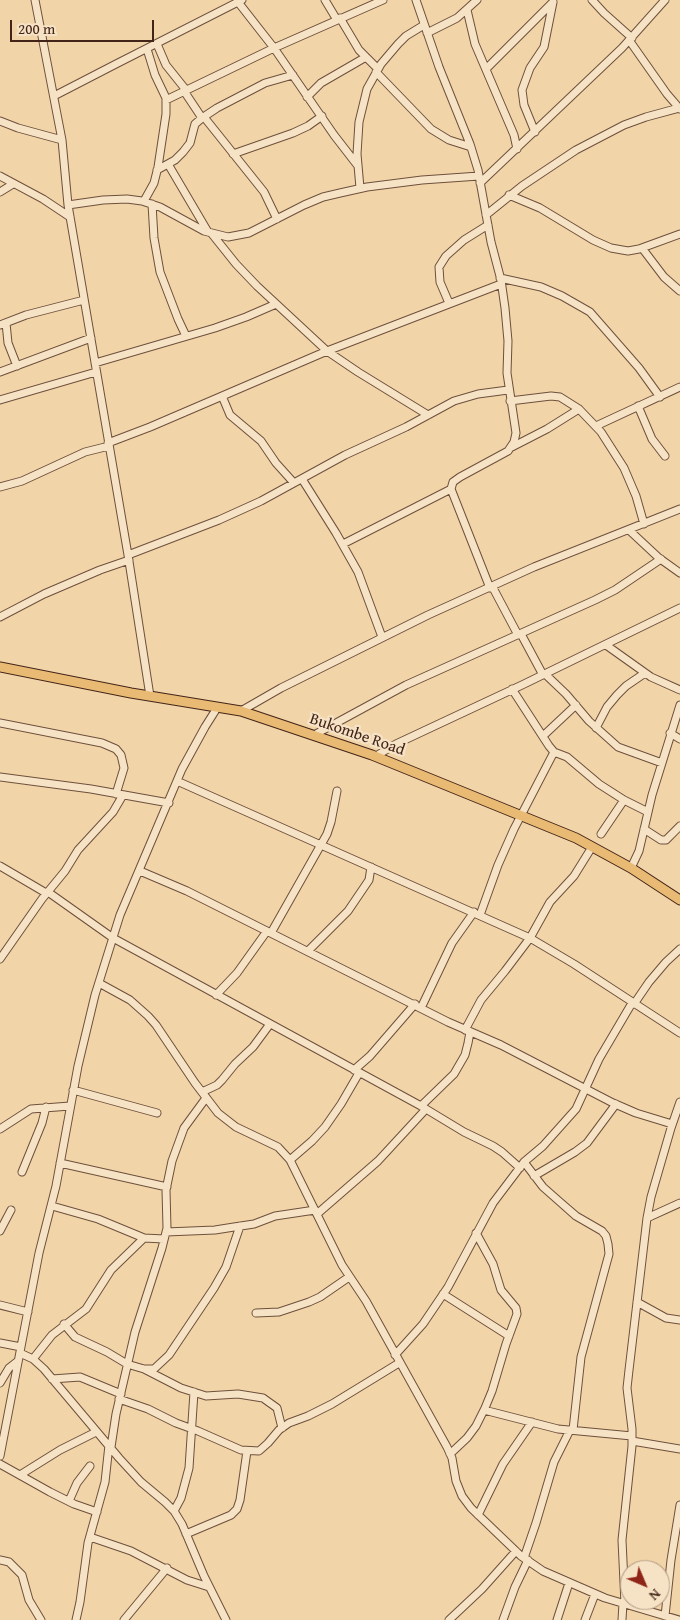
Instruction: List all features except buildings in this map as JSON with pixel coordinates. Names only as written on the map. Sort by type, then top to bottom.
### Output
[{"type":"main road","name":"Bukombe Road","points":[[0,667],[150,696],[241,711],[376,756],[576,838],[631,868],[680,900]]},
{"type":"street","points":[[35,0],[62,140],[68,205],[150,696]]},
{"type":"street","points":[[325,0],[359,50],[431,129],[449,140],[471,148]]},
{"type":"street","points":[[166,100],[274,48],[383,0]]},
{"type":"street","points":[[416,0],[471,148],[480,180],[501,281],[508,341],[508,390],[516,433],[514,442],[509,449]]},
{"type":"street","points":[[427,33],[450,22],[477,0]]},
{"type":"street","points":[[486,214],[554,163],[601,137],[646,117],[680,109],[667,94],[630,39],[592,0]]},
{"type":"street","points":[[68,205],[103,200],[128,199],[144,201],[210,233],[228,237],[249,233],[323,197],[360,188],[422,180],[480,180],[535,132],[630,39],[665,0]]},
{"type":"street","points":[[54,96],[240,1],[345,151],[358,166]]},
{"type":"street","points":[[486,69],[554,1]]},
{"type":"street","points":[[535,132],[524,105],[522,90],[530,68],[544,47],[554,1]]},
{"type":"street","points":[[467,10],[475,44],[514,135],[517,149]]},
{"type":"street","points":[[360,188],[358,166],[359,122],[368,89],[377,71],[406,36],[424,24]]},
{"type":"street","points":[[156,44],[166,65],[203,118],[264,192],[278,219]]},
{"type":"street","points":[[144,201],[154,183],[166,114],[166,100],[155,75],[147,49]]},
{"type":"street","points":[[307,97],[321,83],[366,57]]},
{"type":"street","points":[[157,170],[183,152],[190,142],[195,124],[217,108],[265,82],[293,75]]},
{"type":"street","points":[[233,154],[292,133],[308,126],[322,116]]},
{"type":"street","points":[[0,121],[62,140]]},
{"type":"street","points":[[168,164],[210,233],[236,264],[276,304],[327,351],[428,415]]},
{"type":"street","points":[[0,176],[43,199],[70,217]]},
{"type":"street","points":[[0,192],[13,184]]},
{"type":"street","points":[[509,195],[540,208],[593,240],[611,248],[628,251],[680,234]]},
{"type":"street","points":[[152,204],[154,238],[160,272],[186,336]]},
{"type":"street","points":[[449,303],[440,282],[440,267],[446,256],[464,240],[488,225]]},
{"type":"street","points":[[642,248],[664,277],[680,292]]},
{"type":"street","points":[[0,487],[22,480],[327,351],[501,281],[541,287],[562,296],[590,312],[639,368],[660,397]]},
{"type":"street","points":[[17,366],[3,324],[26,315],[84,300]]},
{"type":"street","points":[[95,363],[246,317],[276,304]]},
{"type":"street","points":[[0,372],[90,338]]},
{"type":"street","points":[[0,400],[96,372]]},
{"type":"street","points":[[596,426],[680,388]]},
{"type":"street","points":[[0,617],[44,594],[219,520],[454,401],[478,394],[508,390]]},
{"type":"street","points":[[668,393],[680,394]]},
{"type":"street","points":[[222,396],[230,415],[261,441],[276,463],[294,483]]},
{"type":"street","points":[[510,400],[551,396],[560,397],[579,408],[596,426],[624,468],[636,496],[644,524]]},
{"type":"street","points":[[638,406],[652,439],[665,456]]},
{"type":"street","points":[[343,544],[450,489],[453,482],[460,477],[547,429],[579,408]]},
{"type":"street","points":[[302,479],[343,544],[358,572],[382,637]]},
{"type":"street","points":[[450,489],[491,587],[544,674],[559,686],[596,728],[618,747],[662,763]]},
{"type":"street","points":[[241,711],[281,688],[382,637],[534,567],[680,510]]},
{"type":"street","points":[[629,530],[661,559],[680,573]]},
{"type":"street","points":[[314,735],[406,686],[615,590],[661,559]]},
{"type":"street","points":[[376,756],[396,744],[680,608]]},
{"type":"street","points":[[606,644],[645,673],[680,690]]},
{"type":"street","points":[[596,728],[616,695],[645,673]]},
{"type":"street","points":[[512,689],[554,752],[567,757],[599,784],[624,800],[648,812]]},
{"type":"street","points":[[542,736],[576,705]]},
{"type":"street","points":[[631,868],[639,851],[670,733],[680,705]]},
{"type":"street","points":[[0,1456],[39,1253],[52,1206],[73,1090],[98,983],[120,916],[168,803],[200,736],[217,708]]},
{"type":"street","points":[[0,723],[102,743],[116,749],[121,755],[124,768],[120,795],[113,812],[78,850],[65,871],[47,892],[0,958]]},
{"type":"street","points":[[670,733],[680,738]]},
{"type":"street","points":[[290,1160],[325,1127],[341,1104],[357,1072],[418,1006],[452,943],[477,914],[521,814],[554,752]]},
{"type":"street","points":[[0,777],[168,803]]},
{"type":"street","points":[[178,781],[530,938],[574,964],[680,1033]]},
{"type":"street","points":[[216,995],[237,973],[269,932],[322,844],[331,822],[337,791]]},
{"type":"street","points":[[602,834],[624,800]]},
{"type":"street","points":[[644,829],[661,840],[666,840],[680,826]]},
{"type":"street","points":[[52,1206],[98,1220],[144,1238],[198,1229],[215,1230],[254,1224],[275,1216],[316,1212],[384,1155],[454,1074],[465,1055],[468,1043],[467,1031],[481,1000],[530,938],[550,902],[574,876],[592,847]]},
{"type":"street","points":[[0,866],[47,892],[113,938],[502,1152],[522,1165],[543,1187],[576,1216],[602,1231],[606,1236],[609,1254],[581,1357],[571,1430],[552,1468],[526,1559],[503,1620]]},
{"type":"street","points":[[308,951],[348,912],[369,880],[372,867]]},
{"type":"street","points":[[140,871],[187,891],[467,1031],[501,1045],[616,1104],[644,1116],[672,1124]]},
{"type":"street","points":[[395,1355],[423,1324],[443,1294],[493,1203],[522,1165],[544,1146],[576,1109],[599,1060],[633,1004],[666,962],[680,949]]},
{"type":"street","points":[[98,983],[130,1000],[148,1016],[204,1095],[226,1121],[259,1139],[273,1144],[290,1160],[349,1277],[366,1301],[450,1454],[456,1481],[462,1496],[478,1515],[516,1551],[543,1571],[595,1594],[620,1603]]},
{"type":"street","points":[[76,1620],[90,1536],[105,1482],[110,1446],[127,1364],[165,1236],[167,1187],[172,1161],[184,1128],[204,1095],[217,1085],[253,1047],[270,1024]]},
{"type":"street","points":[[73,1090],[157,1113]]},
{"type":"street","points":[[623,1560],[622,1540],[632,1439],[627,1388],[647,1218],[651,1197],[680,1102]]},
{"type":"street","points":[[534,1176],[575,1152],[586,1143],[616,1104]]},
{"type":"street","points":[[0,1129],[31,1109],[70,1106]]},
{"type":"street","points":[[22,1172],[42,1123],[46,1107]]},
{"type":"street","points":[[60,1163],[167,1187]]},
{"type":"street","points":[[647,1218],[680,1203]]},
{"type":"street","points":[[0,1231],[11,1210]]},
{"type":"street","points":[[144,1369],[154,1369],[169,1355],[226,1267],[240,1226]]},
{"type":"street","points":[[450,1454],[467,1438],[484,1410],[516,1318],[516,1310],[501,1290],[493,1264],[476,1233]]},
{"type":"street","points":[[33,1359],[52,1335],[86,1309],[111,1270],[144,1238]]},
{"type":"street","points":[[256,1313],[279,1312],[320,1298],[349,1277]]},
{"type":"street","points":[[443,1294],[509,1336]]},
{"type":"street","points":[[637,1302],[666,1318],[680,1320]]},
{"type":"street","points":[[0,1305],[28,1312]]},
{"type":"street","points":[[64,1324],[75,1337],[127,1364],[144,1369],[181,1388],[206,1396],[238,1394],[263,1398],[277,1408],[282,1428]]},
{"type":"street","points":[[0,1343],[33,1359],[141,1482],[174,1511],[226,1620]]},
{"type":"street","points":[[0,1382],[20,1354]]},
{"type":"street","points":[[52,1379],[80,1377],[176,1423],[246,1451],[259,1451],[289,1423],[308,1416],[353,1392],[399,1363]]},
{"type":"street","points":[[174,1511],[182,1498],[186,1483],[194,1392]]},
{"type":"street","points":[[484,1410],[558,1429],[632,1439],[680,1449]]},
{"type":"street","points":[[478,1515],[503,1464],[532,1422]]},
{"type":"street","points":[[20,1476],[52,1454],[96,1432]]},
{"type":"street","points":[[186,1534],[232,1515],[237,1509],[240,1500],[246,1451]]},
{"type":"street","points":[[0,1464],[69,1501],[97,1512]]},
{"type":"street","points":[[69,1501],[77,1483],[90,1466]]},
{"type":"street","points":[[666,1616],[671,1560],[680,1505]]},
{"type":"street","points":[[90,1536],[131,1551],[188,1580],[209,1587]]},
{"type":"street","points":[[448,1620],[482,1589],[516,1551]]},
{"type":"street","points":[[0,1560],[9,1562],[22,1575],[29,1600],[41,1620]]},
{"type":"street","points":[[124,1620],[167,1568]]},
{"type":"street","points":[[556,1620],[569,1583]]},
{"type":"street","points":[[585,1620],[595,1594]]},
{"type":"street","points":[[645,1610],[678,1620]]}]
